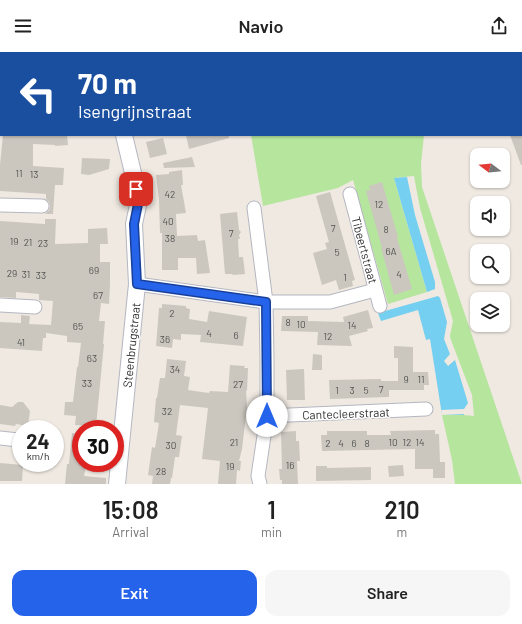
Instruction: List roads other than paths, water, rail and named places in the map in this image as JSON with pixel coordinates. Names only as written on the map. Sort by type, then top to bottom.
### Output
[{"type":"street","name":"Steenbrugstraat","points":[[117,484],[137,284],[134,224],[138,204],[133,173],[124,136]]},
{"type":"street","name":"Tibeertstraat","points":[[350,194],[380,306]]},
{"type":"street","points":[[0,205],[42,206]]},
{"type":"street","points":[[254,208],[266,302],[267,416],[258,481]]},
{"type":"street","points":[[137,284],[266,302],[330,302],[375,290]]},
{"type":"street","points":[[0,305],[35,307]]},
{"type":"street","name":"Cantecleerstraat","points":[[267,416],[426,409]]},
{"type":"street","points":[[0,438],[12,439]]},
{"type":"water","points":[[407,177],[415,215],[435,282],[435,289],[427,292],[394,178]]},
{"type":"water","points":[[438,296],[440,298],[447,322],[444,339],[450,354],[444,361],[448,366],[455,360],[468,403],[464,409],[464,415],[442,415],[430,339],[426,340],[418,310],[381,321],[378,313]]}]
